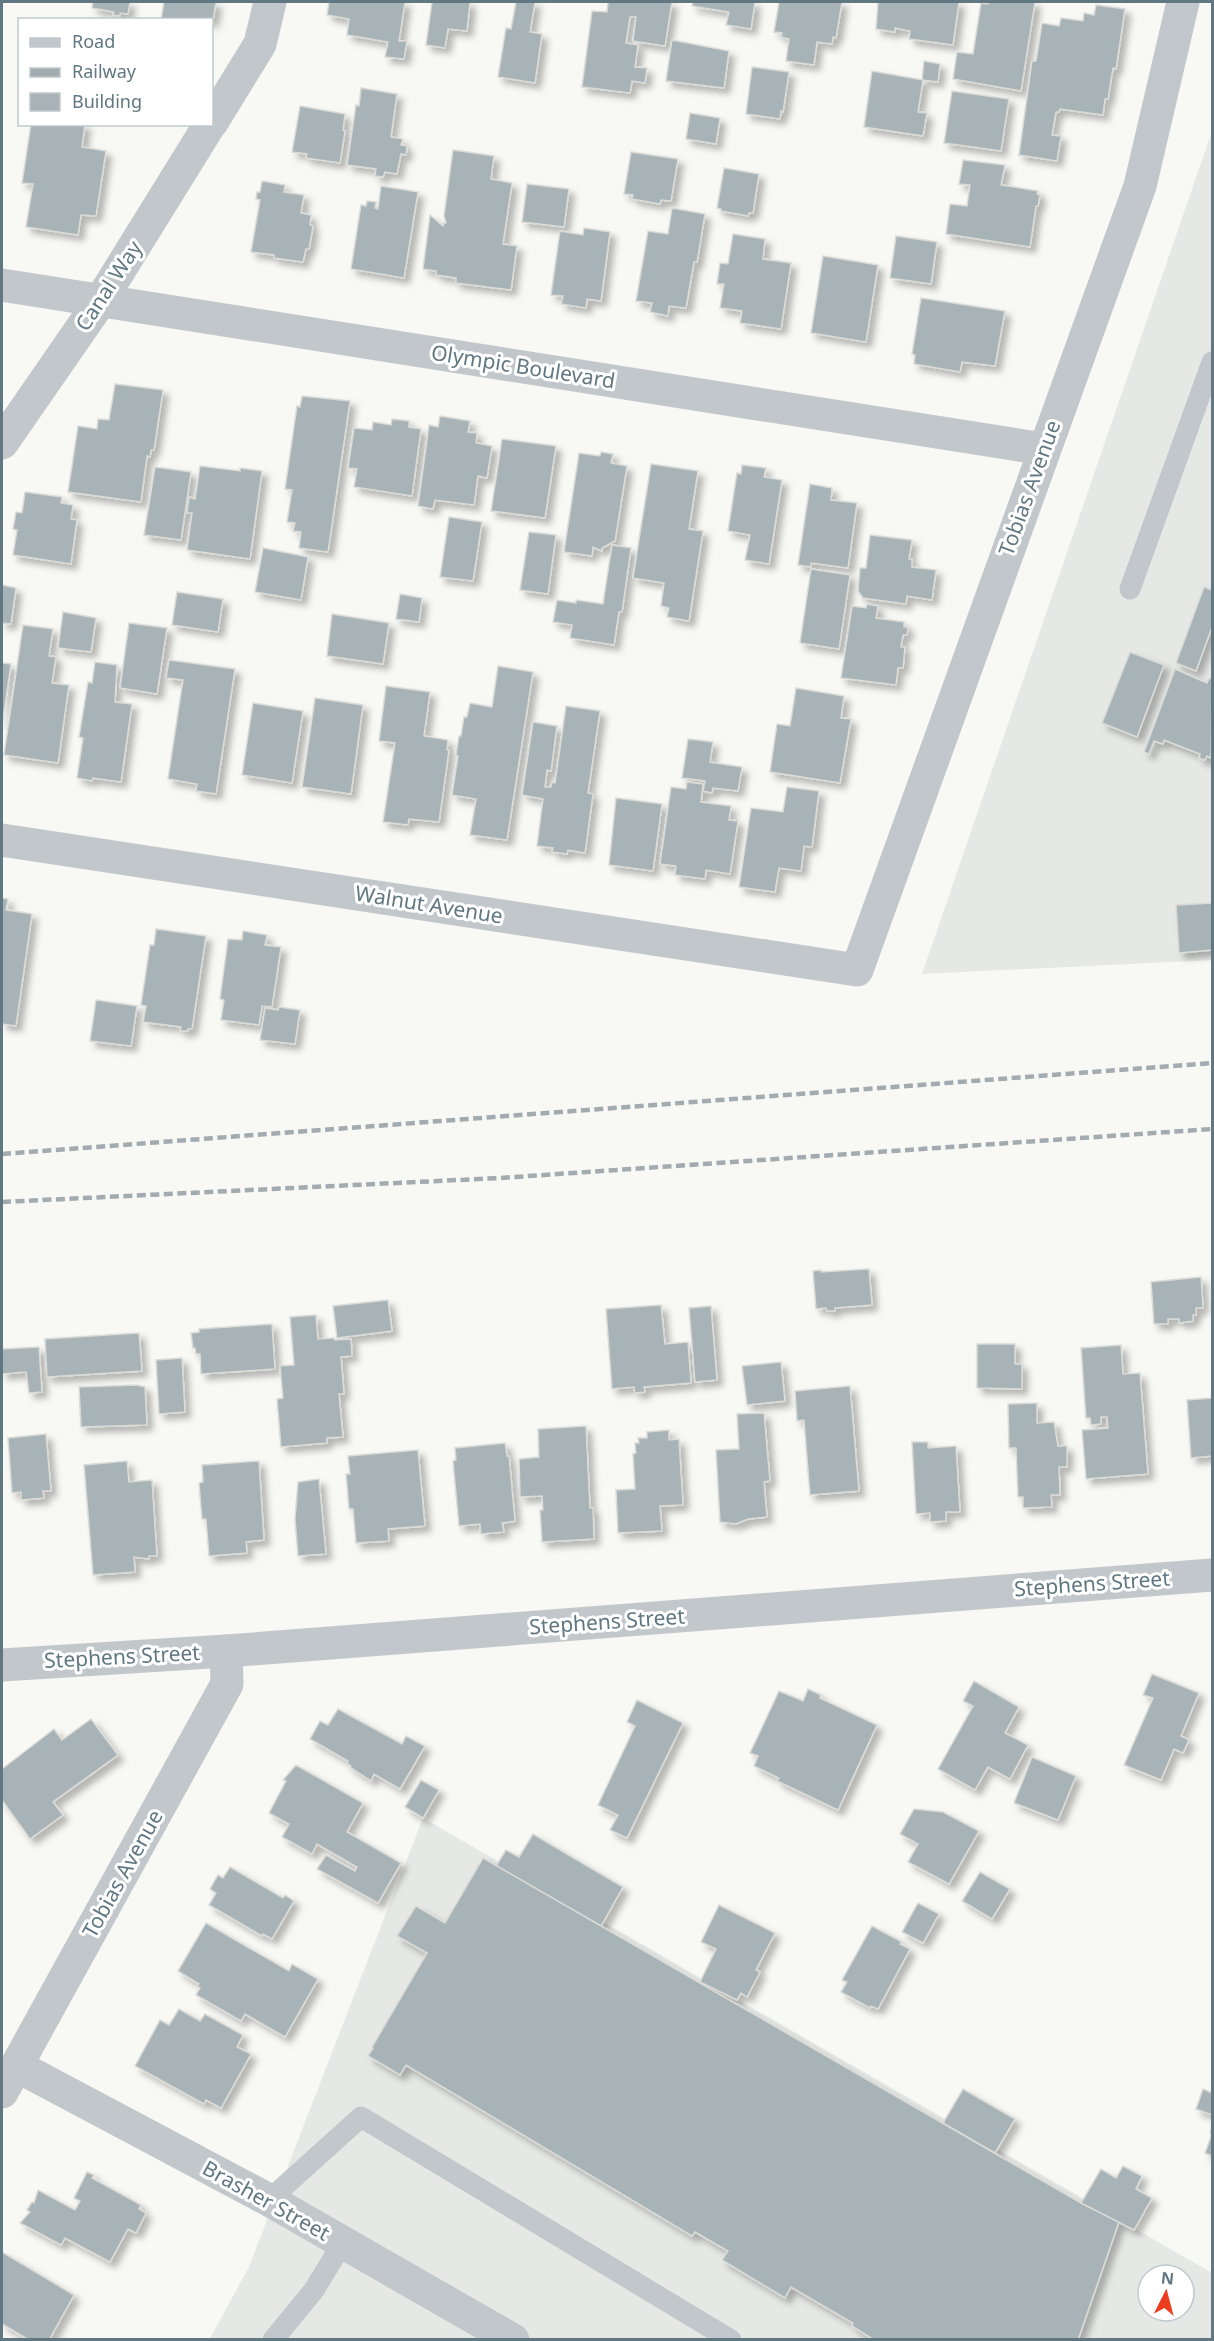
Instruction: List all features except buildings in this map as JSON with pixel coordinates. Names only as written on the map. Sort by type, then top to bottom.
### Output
[{"type":"street","name":"Canal Way","points":[[213,121],[260,44],[270,2]]},
{"type":"street","name":"Tobias Avenue","points":[[858,970],[1140,186],[1184,2]]},
{"type":"street","name":"Canal Way","points":[[2,443],[101,300],[210,126]]},
{"type":"street","name":"Olympic Boulevard","points":[[2,285],[1044,449]]},
{"type":"street","name":"Walnut Avenue","points":[[2,840],[858,970]]},
{"type":"street","name":"Stephens Street","points":[[2,1665],[226,1651],[1212,1575]]},
{"type":"street","name":"Tobias Avenue","points":[[9,2079],[227,1684],[226,1651]]},
{"type":"street","name":"Brasher Street","points":[[9,2079],[268,2200],[513,2340]]},
{"type":"lane","points":[[1130,589],[1212,362]]},
{"type":"lane","points":[[268,2200],[361,2117],[701,2332],[731,2340]]},
{"type":"lane","points":[[273,2340],[314,2290],[342,2244]]},
{"type":"shaded area","points":[[1212,131],[1212,960],[922,974]]},
{"type":"shaded area","points":[[423,1818],[1195,2263],[1136,2263],[1136,2323],[1196,2323],[1196,2264],[1212,2273],[1212,2339],[209,2340],[248,2269]]},
{"type":"railway","points":[[2,1154],[1212,1063]]},
{"type":"railway","points":[[2,1202],[500,1178],[1212,1129]]}]
